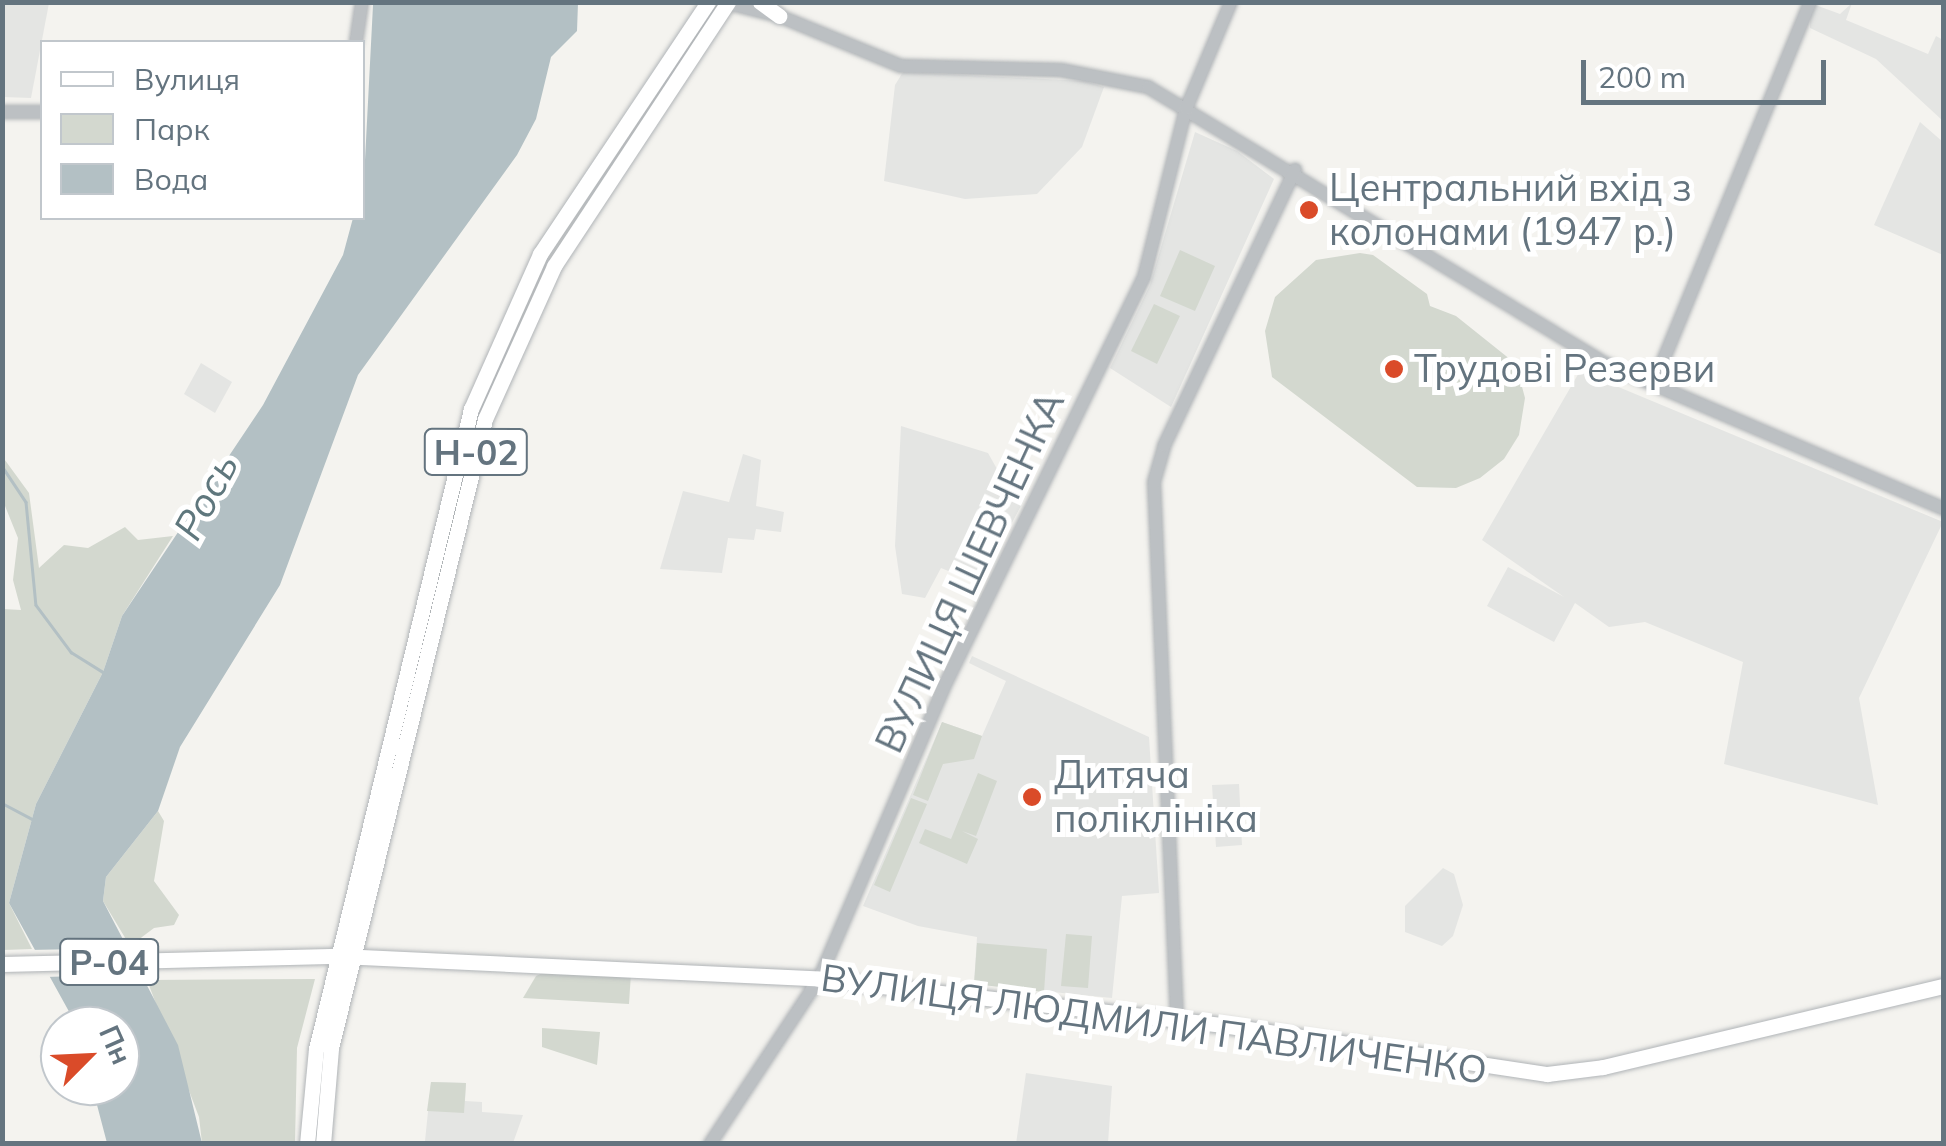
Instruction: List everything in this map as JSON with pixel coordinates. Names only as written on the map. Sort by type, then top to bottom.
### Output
[{"type":"main road","name":"Н-02","points":[[323,1144],[331,1048],[348,956],[472,409],[540,254],[708,2]]},
{"type":"main road","points":[[760,2],[779,16]]},
{"type":"main road","name":"Н-02","points":[[307,1144],[316,1049],[348,956],[485,419],[554,266],[726,3]]},
{"type":"main road","name":"Р-04","points":[[2,964],[348,956]]},
{"type":"main road","name":"ВУЛИЦЯ ЛЮДМИЛИ ПАВЛИЧЕНКО","points":[[348,956],[819,978],[1185,1020],[1547,1074],[1603,1067],[1944,986]]},
{"type":"street","points":[[356,40],[362,2]]},
{"type":"street","name":"ВУЛИЦЯ ШЕВЧЕНКА","points":[[710,1144],[819,978],[942,689],[1144,277],[1186,109],[1231,2]]},
{"type":"street","points":[[1654,384],[1810,2]]},
{"type":"street","points":[[726,3],[779,16],[901,66],[1061,70],[1148,88],[1295,170],[1565,342],[1944,509]]},
{"type":"street","points":[[2,112],[40,112]]},
{"type":"street","points":[[1185,1020],[1175,999],[1154,482],[1164,446],[1295,170]]},
{"type":"street","points":[[1158,1018],[1175,999]]},
{"type":"shaded area","points":[[3,2],[49,3],[31,98],[3,97]]},
{"type":"shaded area","points":[[1810,3],[1840,14],[1852,3],[1846,20],[1928,54],[1936,36],[1943,40],[1943,121],[1876,59],[1810,28]]},
{"type":"shaded area","points":[[903,72],[1084,81],[1104,87],[1082,147],[1037,194],[965,199],[884,181],[895,85]]},
{"type":"shaded area","points":[[1920,122],[1943,142],[1943,255],[1874,225]]},
{"type":"shaded area","points":[[1195,132],[1237,151],[1274,179],[1171,407],[1110,368],[1150,285]]},
{"type":"shaded area","points":[[201,363],[232,382],[215,413],[184,394]]},
{"type":"shaded area","points":[[1580,371],[1943,522],[1859,698],[1878,805],[1724,764],[1743,662],[1645,622],[1609,627],[1575,603],[1554,642],[1487,606],[1508,567],[1564,597],[1482,540]]},
{"type":"shaded area","points":[[901,426],[988,453],[1006,485],[1026,496],[980,584],[941,568],[925,598],[902,594],[895,546]]},
{"type":"shaded area","points":[[743,454],[761,460],[756,506],[784,512],[781,532],[756,529],[754,540],[728,538],[722,573],[660,569],[683,491],[729,502]]},
{"type":"shaded area","name":"Дитяча поліклініка","points":[[972,656],[1149,737],[1159,893],[1122,896],[1112,998],[974,984],[977,937],[918,926],[863,906],[942,722],[982,736],[1006,681],[969,663]]},
{"type":"shaded area","points":[[1239,784],[1242,845],[1216,847],[1212,785]]},
{"type":"shaded area","points":[[1443,868],[1454,874],[1463,905],[1453,936],[1442,946],[1405,932],[1405,906]]},
{"type":"shaded area","points":[[1026,1073],[1112,1086],[1108,1143],[1016,1144]]},
{"type":"shaded area","points":[[431,1082],[466,1083],[465,1101],[482,1102],[482,1112],[523,1115],[513,1143],[419,1144],[425,1141]]},
{"type":"green space","points":[[1180,250],[1215,266],[1195,311],[1160,296]]},
{"type":"green space","name":"Трудові Резерви","points":[[1360,253],[1373,255],[1427,294],[1430,306],[1456,316],[1516,364],[1525,398],[1519,435],[1504,459],[1480,478],[1456,488],[1417,487],[1272,377],[1265,331],[1275,297],[1316,260]]},
{"type":"green space","points":[[1154,304],[1180,316],[1157,364],[1131,351]]},
{"type":"green space","points":[[2,456],[29,493],[39,568],[64,545],[88,548],[125,527],[138,540],[173,536],[122,616],[103,672],[36,804],[9,903],[32,949],[3,950],[3,609],[21,610],[13,580],[18,538],[3,501]]},
{"type":"green space","points":[[942,722],[982,736],[974,759],[943,764],[928,801],[913,795]]},
{"type":"green space","points":[[978,773],[997,781],[976,836],[962,831],[978,839],[967,864],[919,843],[925,829],[951,839]]},
{"type":"green space","points":[[911,798],[927,804],[890,892],[874,885]]},
{"type":"green space","points":[[158,811],[164,821],[154,881],[179,915],[174,925],[154,928],[130,946],[103,901],[106,877]]},
{"type":"green space","points":[[1066,934],[1092,936],[1088,988],[1061,986]]},
{"type":"green space","points":[[977,943],[1047,949],[1044,992],[974,984]]},
{"type":"green space","points":[[549,970],[631,973],[629,1004],[523,998],[536,976]]},
{"type":"green space","points":[[315,979],[297,1048],[295,1143],[202,1143],[199,1117],[147,980]]},
{"type":"green space","points":[[542,1028],[600,1032],[597,1065],[542,1047]]},
{"type":"green space","points":[[431,1082],[466,1083],[464,1113],[427,1111]]},
{"type":"water","name":"Рось","points":[[578,3],[577,31],[551,57],[536,119],[517,155],[358,375],[280,585],[180,747],[158,811],[106,877],[103,901],[178,1045],[202,1143],[107,1143],[97,1106],[140,1106],[140,1006],[66,1006],[9,903],[36,804],[103,672],[122,616],[263,405],[343,255],[352,220],[365,220],[373,5]]},
{"type":"pier","points":[[137,948],[149,974],[44,977],[27,950]]},
{"type":"waterway","points":[[2,466],[26,502],[36,605],[71,652],[103,672]]},
{"type":"waterway","points":[[2,803],[32,819]]},
{"type":"place","name":"Центральний вхід з колонами (1947 р.)","points":[[1309,210]]},
{"type":"place","name":"Трудові Резерви","points":[[1394,369]]},
{"type":"place","name":"Дитяча поліклініка","points":[[1032,797]]}]
